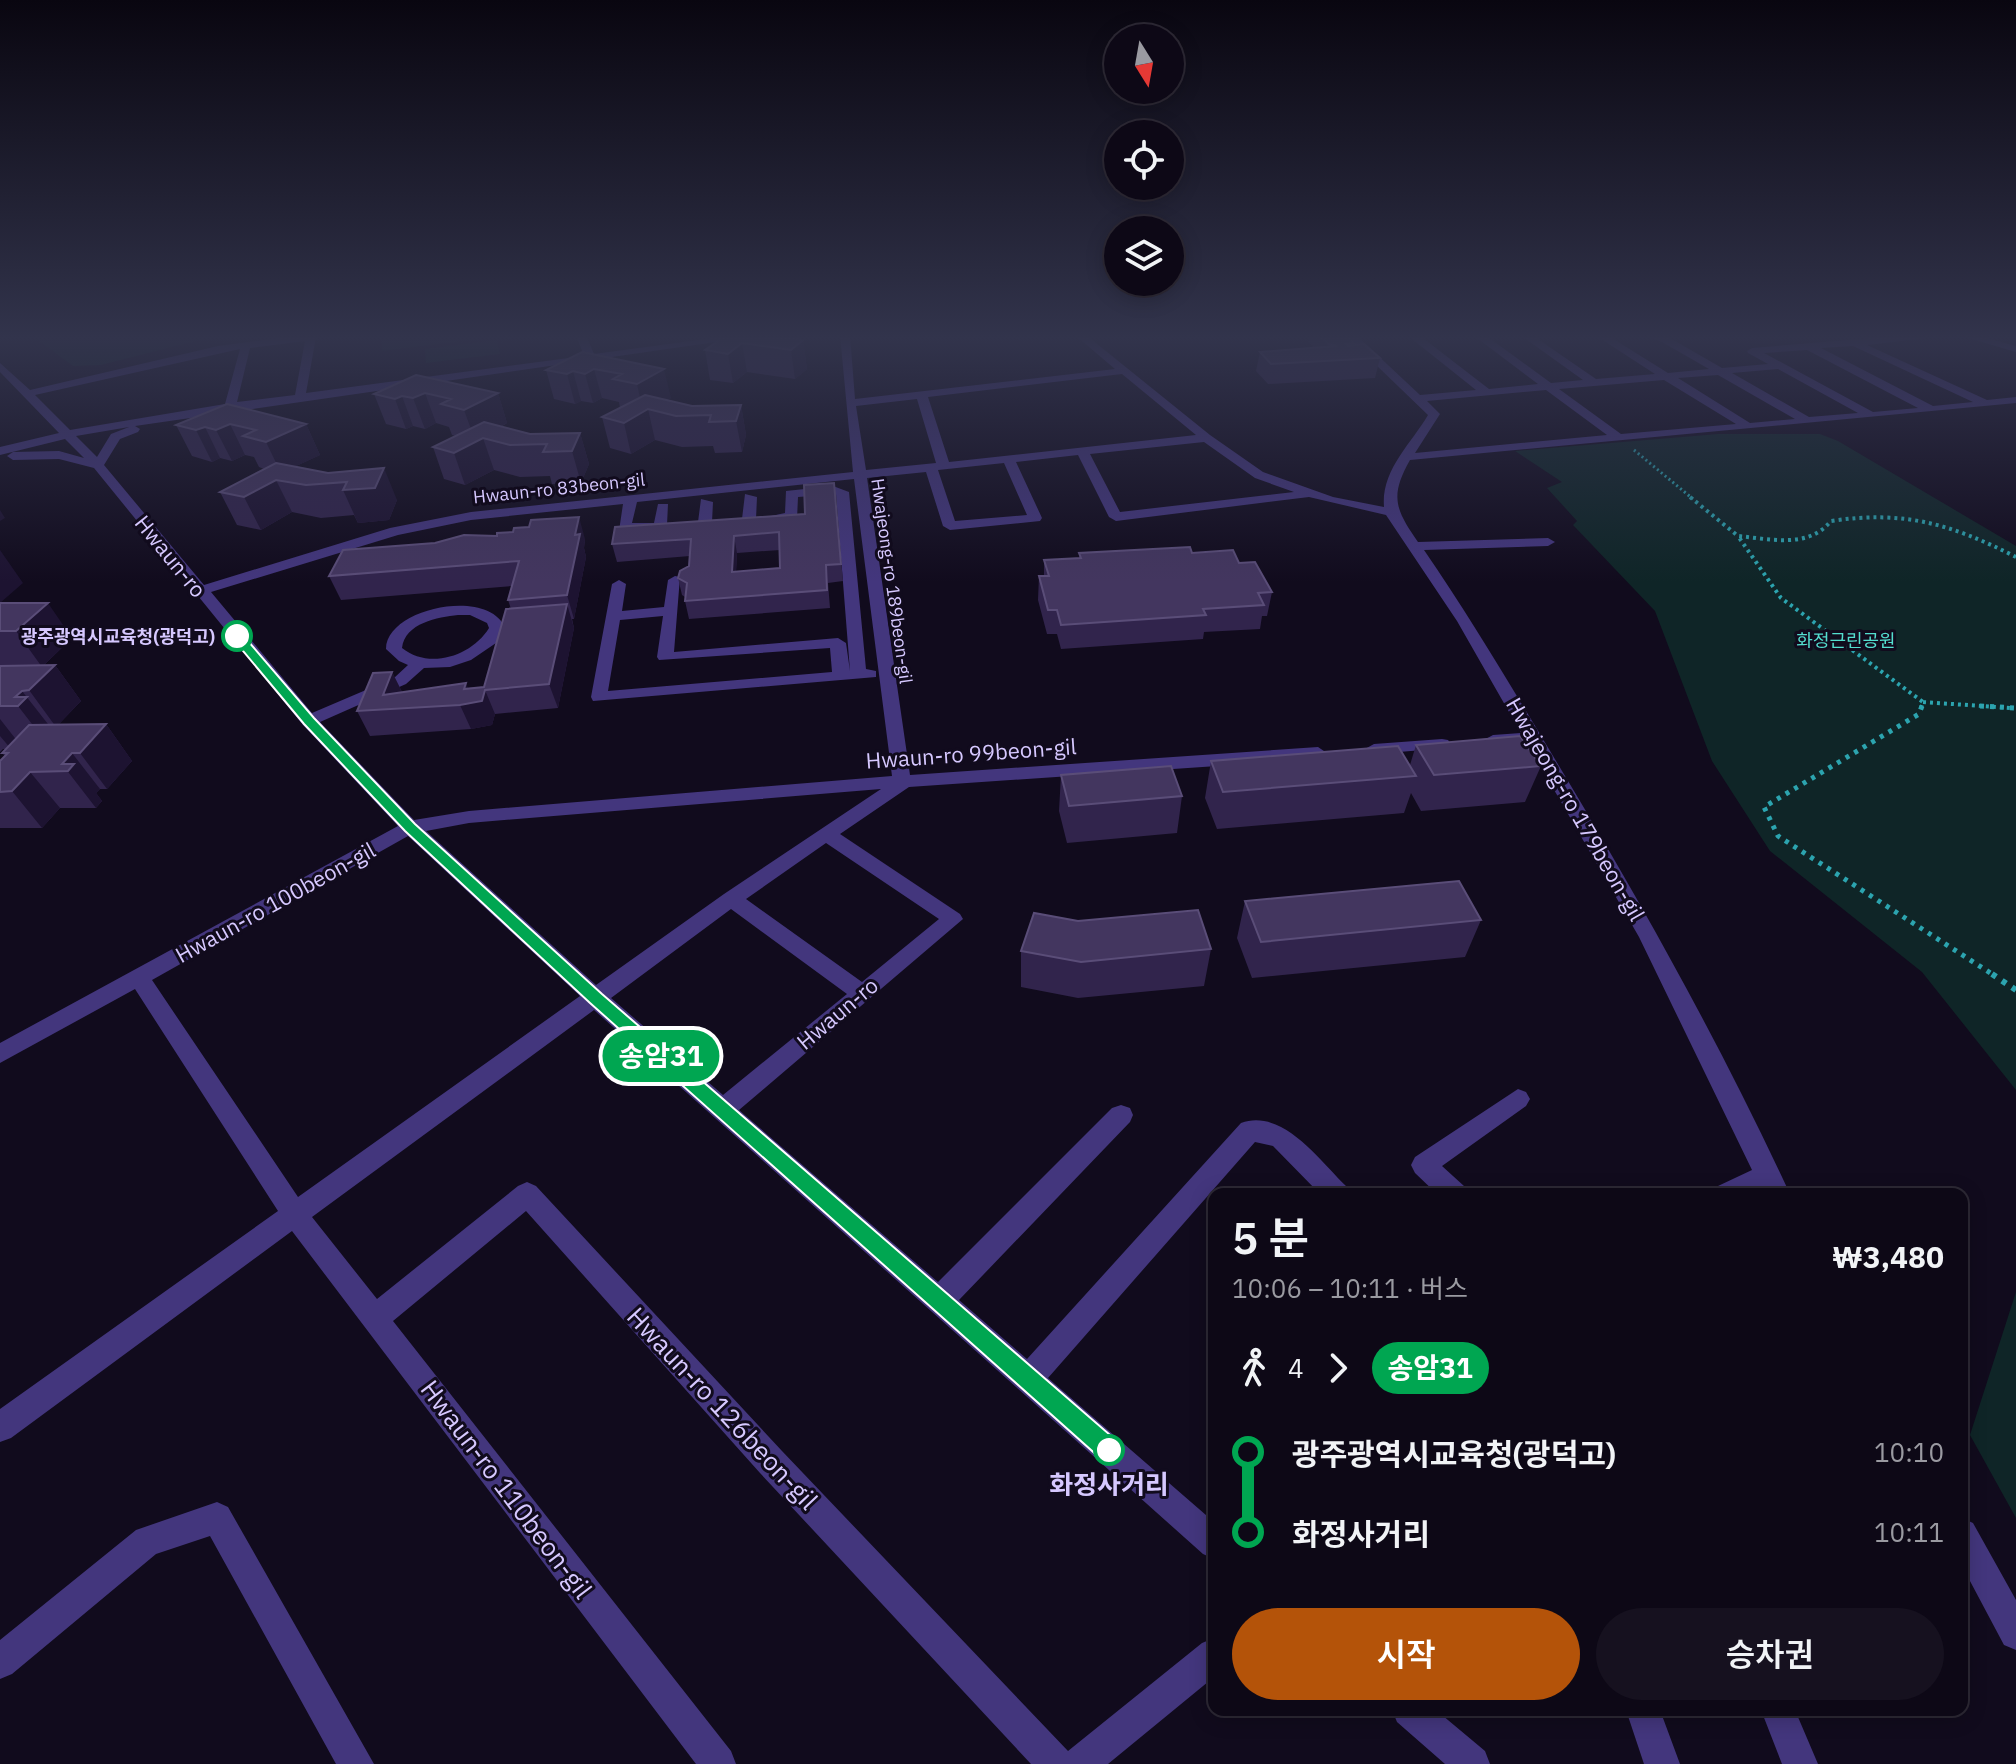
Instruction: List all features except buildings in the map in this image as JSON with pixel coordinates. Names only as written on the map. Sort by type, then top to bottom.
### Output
[{"type":"street","name":"Hwaun-ro","points":[[51,417],[98,465],[309,721],[410,827],[596,998],[1208,1538]]},
{"type":"street","points":[[0,451],[69,434],[162,417]]},
{"type":"street","points":[[0,458],[59,455],[98,465],[115,437],[172,417]]},
{"type":"street","name":"Hwajeong-ro 189beon-gil","points":[[852,417],[902,783]]},
{"type":"street","points":[[926,417],[950,526],[1035,518],[1009,461]]},
{"type":"street","points":[[1180,417],[1259,475],[1308,493],[1391,512],[1388,492],[1395,475],[1432,417]]},
{"type":"street","points":[[1591,417],[1617,437]]},
{"type":"street","points":[[1733,417],[1747,426]]},
{"type":"street","points":[[1801,417],[1807,421]]},
{"type":"street","points":[[1407,457],[1846,417]]},
{"type":"street","name":"Hwaun-ro 83beon-gil","points":[[199,591],[395,531],[471,516],[1206,438]]},
{"type":"street","points":[[1083,453],[1116,517],[1308,493]]},
{"type":"street","points":[[631,498],[624,528],[792,516],[791,494],[842,492],[858,675]]},
{"type":"street","points":[[663,507],[705,522],[750,497]]},
{"type":"street","points":[[705,522],[706,502]]},
{"type":"street","name":"Hwajeong-ro 179beon-gil","points":[[1391,512],[1465,621],[1649,936],[1772,1184]]},
{"type":"street","points":[[1415,546],[1548,542]]},
{"type":"street","points":[[675,580],[665,657],[838,643],[840,677]]},
{"type":"street","points":[[619,584],[599,697],[886,673]]},
{"type":"street","points":[[309,721],[400,681],[420,663],[455,659],[471,653],[494,636],[497,628],[494,620],[473,610],[458,610],[416,621],[398,635],[394,649],[408,660],[420,663]]},
{"type":"street","points":[[613,616],[671,611]]},
{"type":"street","points":[[707,688],[710,653]]},
{"type":"street","name":"Hwaun-ro 99beon-gil","points":[[410,827],[484,816],[1535,737]]},
{"type":"street","points":[[0,1427],[731,899],[902,783]]},
{"type":"street","name":"Hwaun-ro 100beon-gil","points":[[0,1054],[410,827]]},
{"type":"street","name":"Hwaun-ro","points":[[722,1110],[953,919],[826,834]]},
{"type":"street","points":[[731,899],[861,993]]},
{"type":"street","points":[[139,977],[295,1215]]},
{"type":"street","points":[[1449,1188],[1424,1165],[1518,1099]]},
{"type":"street","points":[[939,1301],[1121,1115]]},
{"type":"street","points":[[1028,1379],[1250,1130],[1280,1137],[1331,1188]]},
{"type":"street","name":"Hwaun-ro 126beon-gil","points":[[375,1318],[527,1194],[771,1462],[1055,1764]]},
{"type":"street","name":"Hwaun-ro 110beon-gil","points":[[295,1215],[718,1764]]},
{"type":"street","points":[[0,1662],[147,1541],[217,1518],[356,1764]]},
{"type":"street","points":[[1968,1545],[2016,1633]]},
{"type":"street","points":[[1080,1764],[1208,1660]]},
{"type":"street","points":[[1416,1716],[1472,1764]]},
{"type":"street","points":[[1645,1716],[1662,1764]]},
{"type":"street","points":[[1780,1716],[1800,1764]]},
{"type":"path","points":[[1617,437],[1738,536],[1781,598],[1923,702],[2016,708]]},
{"type":"path","points":[[1738,536],[1811,540],[1824,533],[1831,521],[1858,516],[1938,522],[1967,532],[2016,557]]},
{"type":"path","points":[[1923,702],[1919,714],[1764,807],[1778,836],[2016,990]]},
{"type":"green space","name":"화정근린공원","points":[[1718,434],[1820,434],[1838,441],[2016,546],[2016,1090],[1922,972],[1770,851],[1712,761],[1655,611],[1573,525],[1577,521],[1547,488],[1562,482],[1515,451]]},
{"type":"green space","points":[[2016,1292],[2016,1518],[1970,1435]]},
{"type":"bus line","name":"송암31","points":[[237,636],[309,721],[410,827],[596,998],[1109,1450]]},
{"type":"place","name":"광주광역시교육청(광덕고)","points":[[237,636]]},
{"type":"place","name":"화정사거리","points":[[1109,1450]]}]
